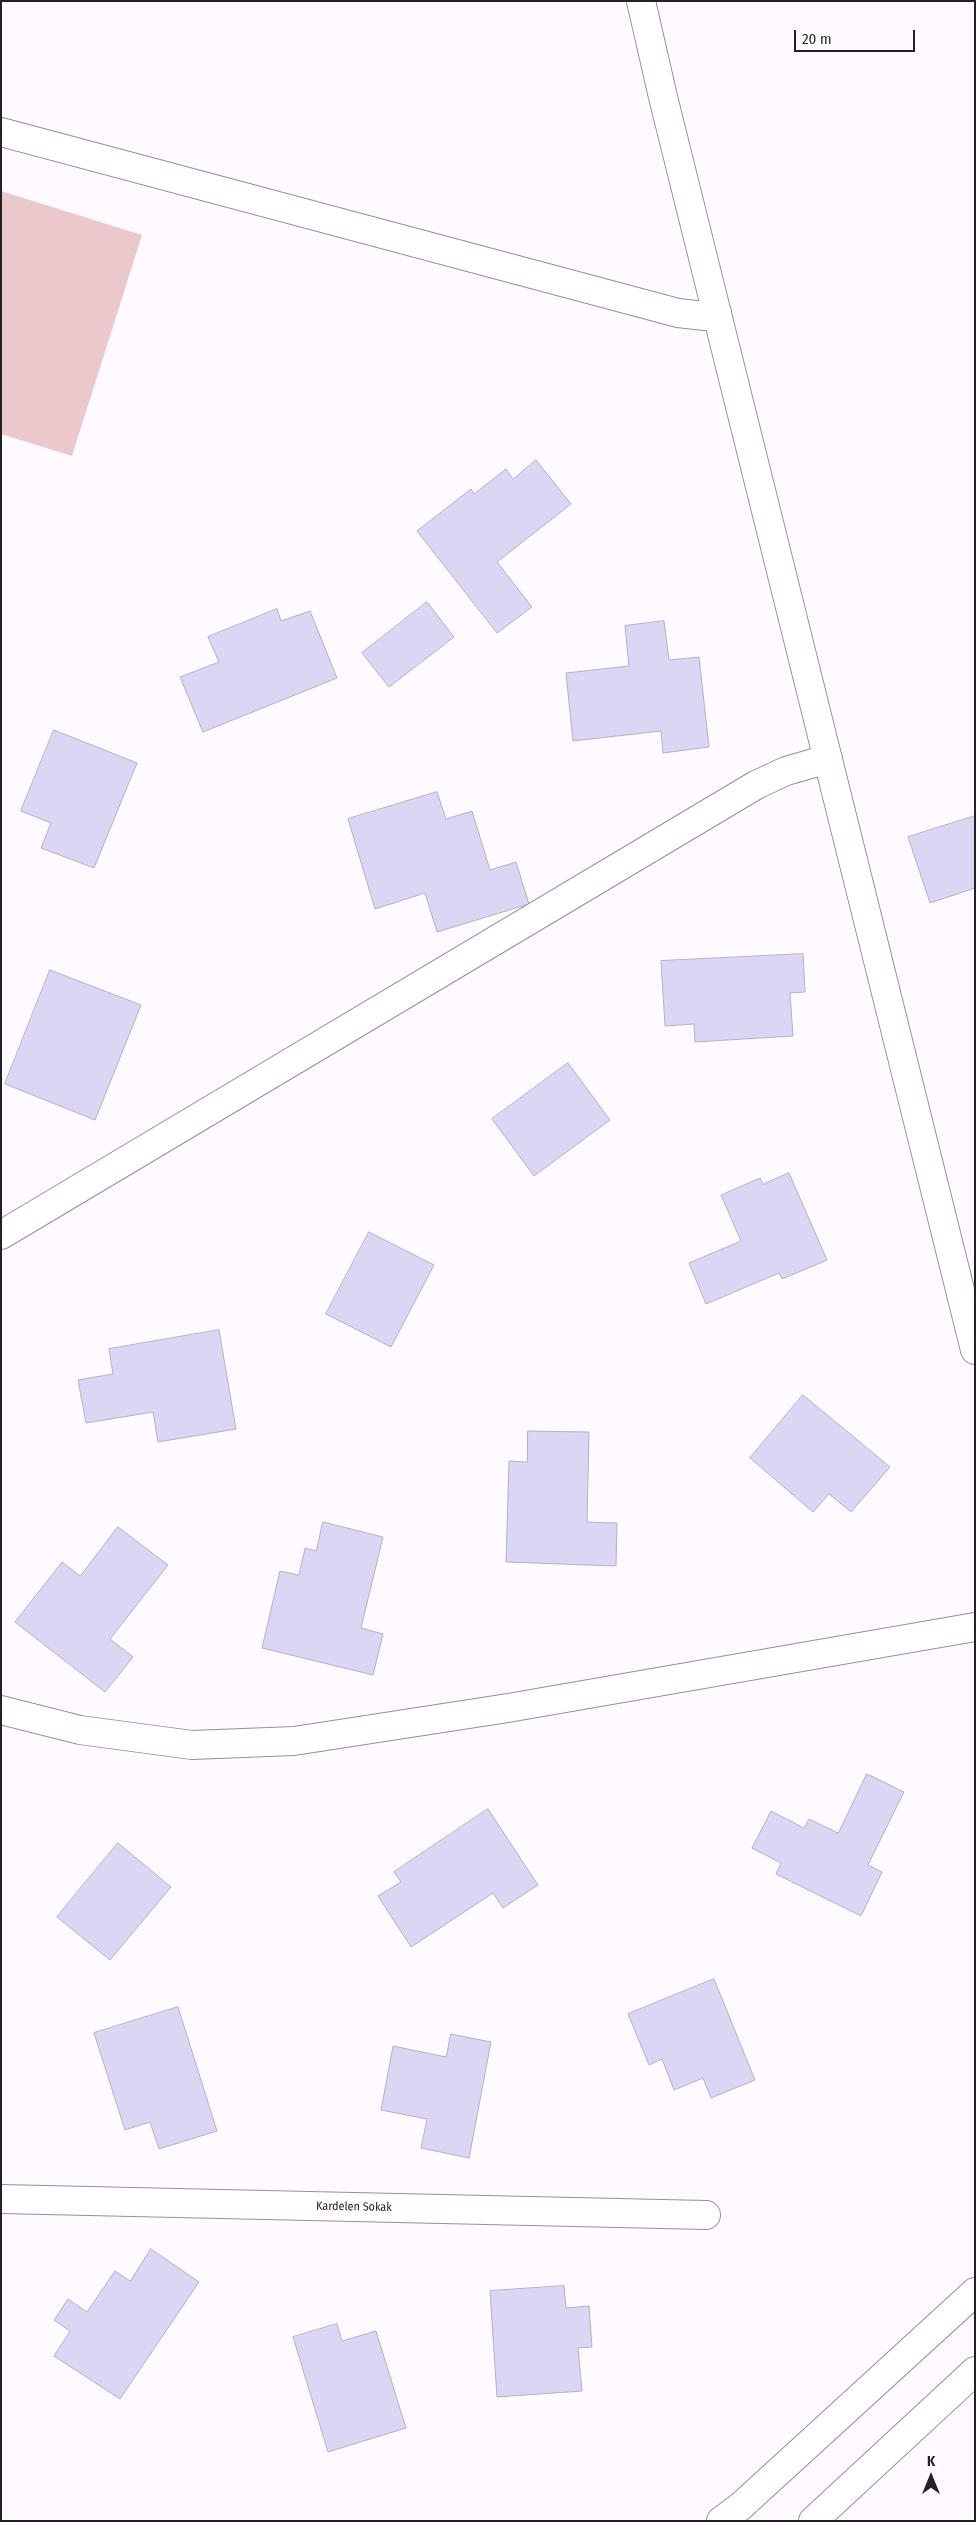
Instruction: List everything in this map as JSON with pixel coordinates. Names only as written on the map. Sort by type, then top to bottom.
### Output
[{"type":"street","points":[[641,1],[975,1350]]},
{"type":"street","points":[[1,132],[678,313],[705,316],[717,314]]},
{"type":"street","points":[[1,1235],[756,785],[786,772],[828,759]]},
{"type":"street","points":[[1,1710],[80,1730],[192,1745],[294,1741],[508,1708],[975,1627]]},
{"type":"street","name":"Kardelen Sokak","points":[[1,2199],[706,2215]]},
{"type":"street","points":[[721,2521],[740,2506],[975,2292]]},
{"type":"street","points":[[813,2521],[975,2371]]},
{"type":"shaded area","points":[[1,191],[142,235],[72,456],[1,434]]},
{"type":"building","points":[[536,460],[571,504],[497,562],[532,607],[497,633],[417,531],[471,489],[474,494],[506,469],[513,479]]},
{"type":"building","points":[[427,602],[454,637],[389,687],[362,653]]},
{"type":"building","points":[[277,609],[281,621],[310,611],[337,678],[203,732],[180,677],[219,662],[208,637]]},
{"type":"building","points":[[664,621],[669,660],[699,657],[709,747],[663,753],[661,731],[573,741],[566,673],[629,666],[625,626]]},
{"type":"building","points":[[54,730],[137,763],[94,868],[41,848],[51,823],[21,811]]},
{"type":"building","points":[[437,792],[446,819],[472,811],[490,870],[516,862],[529,904],[437,932],[425,893],[375,909],[348,819]]},
{"type":"building","points":[[975,816],[975,888],[930,903],[908,837]]},
{"type":"building","points":[[803,954],[805,992],[790,993],[793,1036],[695,1042],[694,1024],[665,1026],[661,961]]},
{"type":"building","points":[[50,970],[141,1005],[95,1120],[5,1084]]},
{"type":"building","points":[[568,1063],[610,1120],[534,1176],[492,1119]]},
{"type":"building","points":[[789,1173],[827,1260],[782,1279],[779,1273],[706,1304],[689,1263],[741,1241],[721,1195],[760,1178],[763,1184]]},
{"type":"building","points":[[369,1232],[434,1265],[391,1347],[326,1314]]},
{"type":"building","points":[[219,1330],[236,1429],[158,1442],[153,1412],[86,1423],[78,1380],[113,1374],[109,1349]]},
{"type":"building","points":[[803,1395],[890,1467],[851,1512],[829,1494],[813,1512],[750,1458]]},
{"type":"building","points":[[528,1431],[589,1432],[587,1522],[617,1523],[616,1566],[506,1562],[509,1461],[527,1462]]},
{"type":"building","points":[[323,1522],[383,1537],[361,1628],[383,1634],[373,1675],[262,1648],[280,1571],[299,1575],[305,1548],[316,1551]]},
{"type":"building","points":[[118,1527],[168,1565],[110,1639],[133,1657],[105,1692],[15,1622],[62,1562],[80,1576]]},
{"type":"building","points":[[867,1774],[904,1792],[868,1865],[882,1872],[861,1916],[776,1874],[781,1863],[752,1848],[771,1811],[804,1828],[809,1819],[838,1833]]},
{"type":"building","points":[[488,1809],[538,1885],[503,1908],[493,1893],[411,1947],[378,1896],[401,1882],[394,1872]]},
{"type":"building","points":[[118,1843],[171,1887],[110,1960],[57,1917]]},
{"type":"building","points":[[714,1979],[755,2080],[711,2098],[703,2078],[674,2090],[662,2059],[649,2065],[628,2014]]},
{"type":"building","points":[[178,2007],[217,2131],[159,2149],[150,2122],[125,2130],[94,2033]]},
{"type":"building","points":[[451,2034],[491,2042],[469,2158],[421,2148],[427,2119],[381,2110],[393,2046],[446,2057]]},
{"type":"building","points":[[151,2249],[199,2282],[120,2399],[54,2356],[70,2331],[54,2320],[68,2299],[87,2312],[115,2271],[130,2281]]},
{"type":"building","points":[[564,2286],[566,2308],[589,2306],[592,2347],[578,2348],[582,2391],[497,2397],[490,2291]]},
{"type":"building","points":[[337,2324],[342,2341],[376,2331],[406,2428],[328,2452],[293,2337]]}]
